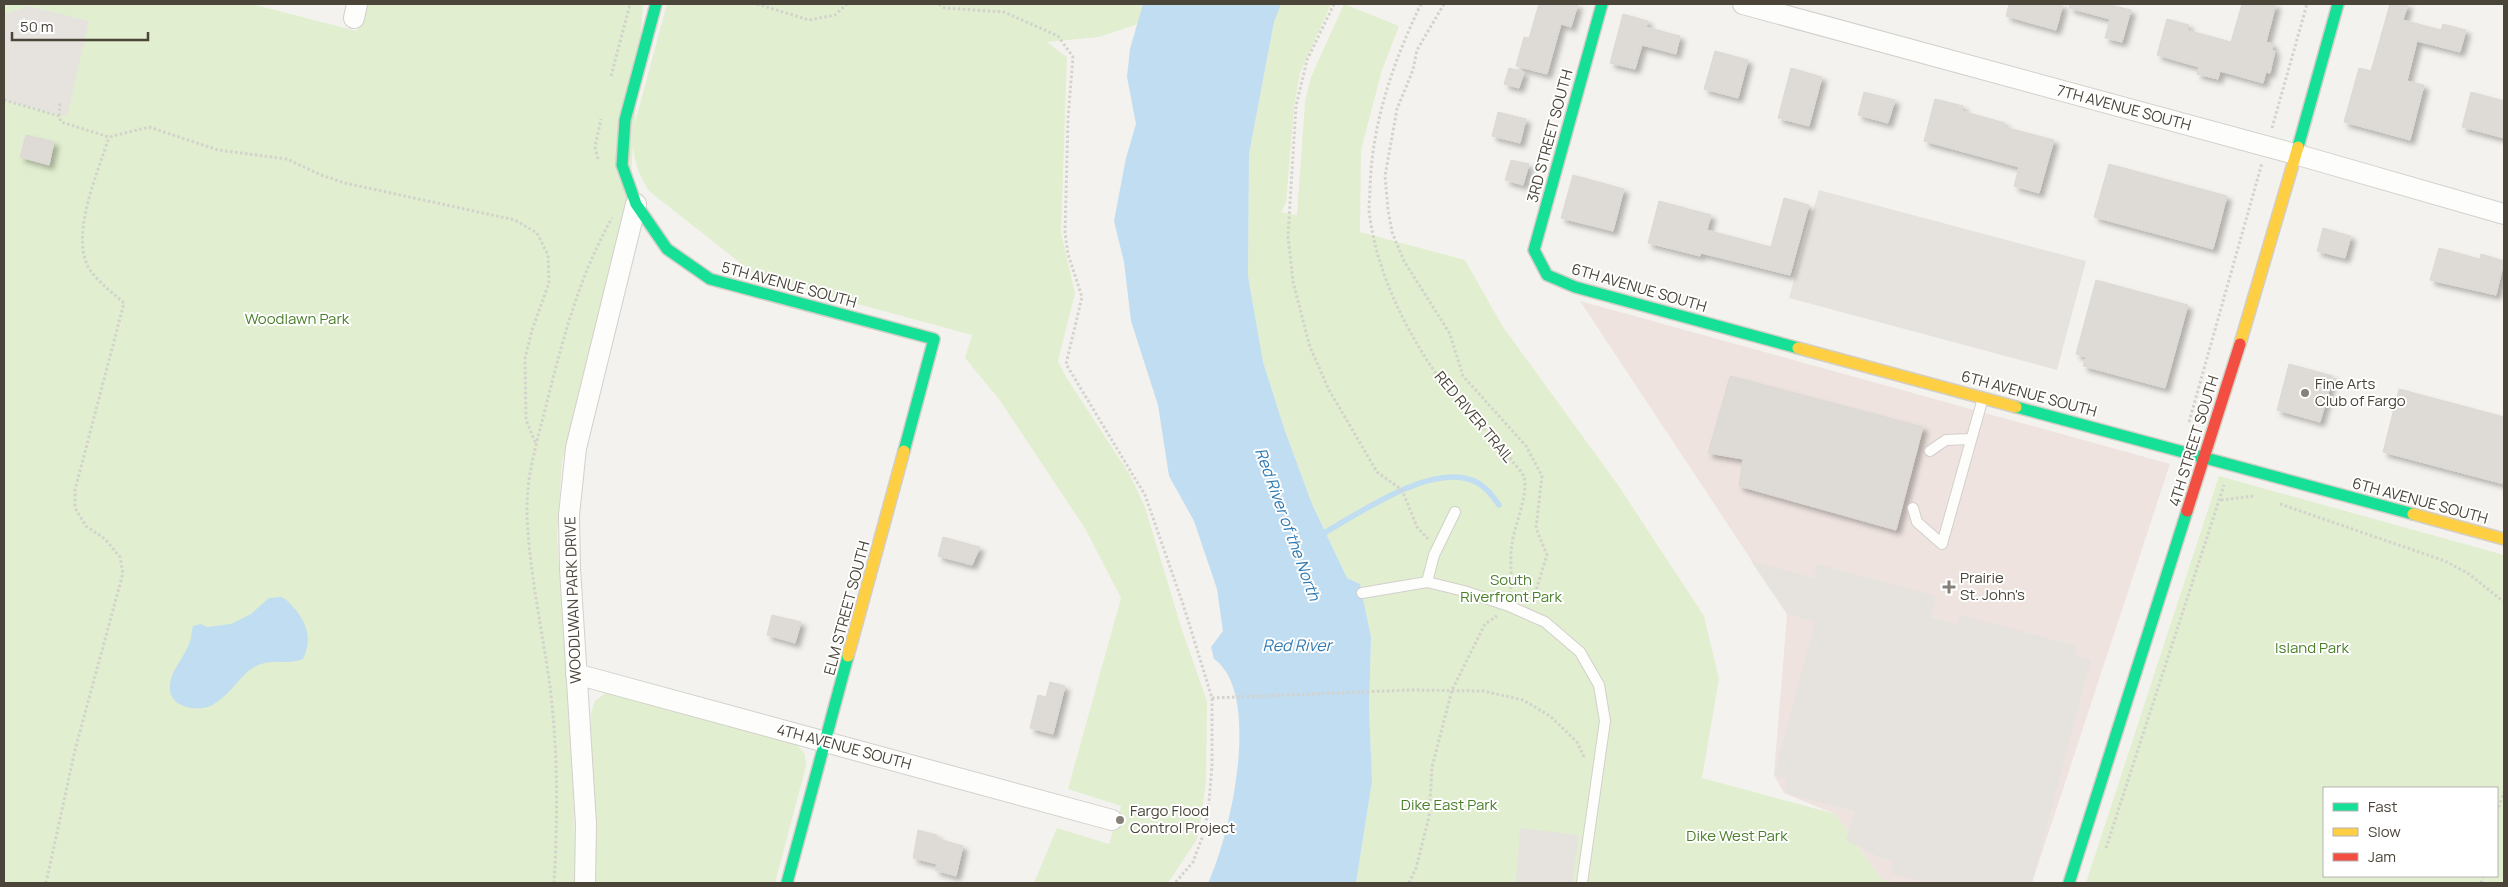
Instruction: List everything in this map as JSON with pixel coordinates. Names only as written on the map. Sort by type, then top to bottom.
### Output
[{"type":"street","name":"5TH AVENUE SOUTH","points":[[656,4],[625,120],[622,165],[636,204],[668,249],[710,279],[934,339]]},
{"type":"street","name":"3RD STREET SOUTH","points":[[1547,275],[1534,250],[1602,4]]},
{"type":"street","name":"7TH AVENUE SOUTH","points":[[1743,4],[2295,154],[2504,214]]},
{"type":"street","name":"4TH STREET SOUTH","points":[[2069,883],[2256,293],[2338,4]]},
{"type":"street","name":"WOODLWAN PARK DRIVE","points":[[585,883],[586,824],[576,674],[569,515],[576,448],[636,204]]},
{"type":"street","name":"6TH AVENUE SOUTH","points":[[1547,275],[1575,287],[1617,299],[2504,539]]},
{"type":"street","name":"ELM STREET SOUTH","points":[[787,883],[827,742],[934,339]]},
{"type":"street","name":"4TH AVENUE SOUTH","points":[[576,674],[1112,820]]},
{"type":"lane","points":[[1913,508],[1917,522],[1942,544],[1983,397]]},
{"type":"lane","points":[[1930,451],[1946,440],[1971,439]]},
{"type":"lane","points":[[1427,582],[1437,549],[1455,512]]},
{"type":"lane","points":[[1362,593],[1427,582],[1509,606],[1545,622],[1580,652],[1599,685],[1605,721],[1582,883]]},
{"type":"path","points":[[756,4],[809,20],[835,15],[847,4]]},
{"type":"path","points":[[939,4],[945,8],[1004,12],[1058,36],[1073,57],[1068,118],[1065,233],[1068,254],[1082,297],[1066,364],[1145,495],[1183,604],[1212,698],[1212,766],[1208,813],[1202,838],[1193,862],[1175,883]]},
{"type":"path","points":[[1334,4],[1307,60],[1296,106],[1288,236],[1293,282],[1310,347],[1329,390],[1377,472],[1402,490],[1418,527],[1437,549]]},
{"type":"path","name":"RED RIVER TRAIL","points":[[1421,4],[1406,36],[1389,82],[1375,131],[1371,172],[1370,217],[1379,256],[1394,298],[1421,349],[1446,386],[1498,440],[1524,478],[1524,490],[1511,546],[1512,580],[1509,606]]},
{"type":"path","points":[[1444,4],[1417,50],[1413,70],[1397,109],[1385,176],[1388,210],[1392,232],[1404,261],[1450,334],[1463,376],[1526,446],[1542,476],[1536,528],[1546,555],[1528,615]]},
{"type":"path","points":[[2270,133],[2307,4]]},
{"type":"path","points":[[4,100],[59,116]]},
{"type":"path","points":[[60,102],[59,116],[61,122],[108,137],[149,127],[218,150],[287,159],[321,176],[345,183],[514,220],[537,234],[548,255],[549,283],[532,330],[525,358],[526,420],[536,444]]},
{"type":"path","points":[[46,883],[75,750],[123,573],[120,557],[105,539],[86,526],[75,508],[75,490],[124,304],[93,274],[84,259],[82,243],[86,213],[108,137]]},
{"type":"path","points":[[2188,428],[2263,161]]},
{"type":"path","points":[[554,883],[558,808],[549,682],[532,569],[527,514],[528,473],[561,346],[584,276],[612,217]]},
{"type":"path","points":[[2103,855],[2221,500],[2226,479]]},
{"type":"path","points":[[2221,500],[2256,495]]},
{"type":"path","points":[[2275,502],[2445,561],[2469,574],[2504,602]]},
{"type":"path","points":[[1409,883],[1416,868],[1429,817],[1432,767],[1452,690],[1485,624],[1509,606]]},
{"type":"path","points":[[1212,698],[1452,690],[1483,691],[1523,700],[1550,716],[1577,742],[1597,785]]},
{"type":"path","points":[[2498,809],[2504,794]]},
{"type":"shaded area","points":[[29,6],[89,21],[67,116],[4,100],[4,14]]},
{"type":"shaded area","points":[[1819,190],[2086,261],[2057,370],[1789,298]]},
{"type":"shaded area","name":"Prairie St. John's","points":[[1580,301],[2170,464],[2032,883],[1895,883],[1882,880],[1835,814],[1784,793],[1774,775],[1787,614]]},
{"type":"shaded area","points":[[1751,561],[1814,578],[1817,564],[1936,596],[1931,617],[1957,624],[1960,615],[2077,646],[2075,655],[2091,660],[2032,883],[1929,883],[1891,873],[1893,861],[1877,856],[1846,841],[1854,811],[1784,793],[1787,779],[1774,775],[1815,622],[1787,614]]},
{"type":"shaded area","points":[[1520,828],[1579,835],[1572,883],[1516,883]]},
{"type":"green space","name":"Woodlawn Park","points":[[4,4],[251,4],[357,31],[367,4],[643,4],[628,217],[562,461],[557,536],[573,784],[576,883],[4,883]]},
{"type":"green space","points":[[667,4],[1143,4],[1138,24],[1099,37],[1047,42],[1067,57],[1061,232],[1075,293],[1058,361],[1066,377],[1130,475],[1145,507],[1181,627],[1207,701],[1206,782],[1197,839],[1168,883],[1034,883],[1057,828],[1109,844],[1121,806],[1068,789],[1121,598],[1086,530],[999,399],[965,358],[972,335],[758,277],[649,191],[636,162],[633,147],[633,130]]},
{"type":"green space","name":"South Riverfront Park","points":[[1281,4],[1331,4],[1300,73],[1294,107],[1286,203],[1281,212],[1297,215],[1305,102],[1311,77],[1344,4],[1399,26],[1382,70],[1361,150],[1360,232],[1465,260],[1503,327],[1618,485],[1704,616],[1719,679],[1702,778],[1835,814],[1882,880],[1895,883],[1356,883],[1372,781],[1369,709],[1371,637],[1360,584],[1347,578],[1312,504],[1285,431],[1263,362],[1248,276],[1249,154],[1274,22]]},
{"type":"green space","name":"Island Park","points":[[2219,476],[2504,555],[2504,883],[2086,883]]},
{"type":"green space","points":[[607,692],[795,743],[805,754],[806,766],[775,883],[593,883],[597,832],[590,736],[591,712],[595,701]]},
{"type":"water","name":"Red River","points":[[1143,4],[1281,4],[1274,22],[1249,154],[1248,276],[1263,362],[1285,431],[1312,504],[1347,578],[1360,584],[1371,637],[1369,709],[1372,781],[1356,883],[1208,883],[1217,862],[1225,833],[1238,766],[1239,733],[1237,702],[1229,676],[1214,659],[1211,647],[1223,631],[1217,589],[1194,521],[1169,476],[1158,405],[1131,321],[1124,262],[1114,221],[1126,158],[1136,124],[1127,77],[1130,49]]},
{"type":"water","points":[[281,597],[288,601],[296,610],[306,628],[308,639],[303,659],[291,662],[263,663],[256,666],[247,672],[215,704],[205,708],[192,708],[179,704],[174,700],[171,695],[170,683],[190,642],[193,626],[201,624],[207,627],[231,624],[251,614],[269,598]]},
{"type":"building","points":[[1539,4],[1578,4],[1571,27],[1561,24],[1547,74],[1516,66],[1524,37],[1529,38]]},
{"type":"building","points":[[2009,4],[2063,4],[2056,30],[2006,16]]},
{"type":"building","points":[[2070,4],[2106,4],[2131,10],[2122,42],[2105,38],[2110,19],[2069,8]]},
{"type":"building","points":[[2242,4],[2276,4],[2266,42],[2273,44],[2272,50],[2275,51],[2270,73],[2266,72],[2263,83],[2220,71],[2218,79],[2197,74],[2199,67],[2157,55],[2167,19],[2189,25],[2187,30],[2231,42]]},
{"type":"building","points":[[2390,4],[2408,4],[2403,20],[2441,30],[2443,24],[2466,30],[2460,52],[2417,41],[2407,81],[2424,85],[2410,140],[2344,122],[2359,68],[2371,71]]},
{"type":"building","points":[[1623,14],[1648,21],[1646,27],[1680,36],[1676,54],[1642,45],[1635,69],[1610,63]]},
{"type":"building","points":[[1715,51],[1748,60],[1738,98],[1704,89]]},
{"type":"building","points":[[1509,68],[1524,72],[1519,88],[1504,84]]},
{"type":"building","points":[[1791,68],[1822,77],[1809,126],[1778,118]]},
{"type":"building","points":[[1864,92],[1895,100],[1888,123],[1858,115]]},
{"type":"building","points":[[2471,92],[2504,101],[2504,138],[2462,127]]},
{"type":"building","points":[[1935,99],[1963,106],[1962,111],[2005,123],[2004,127],[2054,140],[2039,193],[2014,186],[2019,167],[1924,141]]},
{"type":"building","points":[[1498,112],[1526,119],[1520,143],[1492,136]]},
{"type":"building","points":[[26,135],[54,142],[49,165],[20,157]]},
{"type":"building","points":[[1511,160],[1529,164],[1523,185],[1505,180]]},
{"type":"building","points":[[2109,164],[2227,196],[2213,249],[2094,217]]},
{"type":"building","points":[[1573,175],[1624,189],[1613,231],[1561,218]]},
{"type":"building","points":[[1784,198],[1809,205],[1790,275],[1701,253],[1700,256],[1648,243],[1659,201],[1711,215],[1707,230],[1771,247]]},
{"type":"building","points":[[2323,228],[2351,236],[2345,258],[2317,251]]},
{"type":"building","points":[[2439,248],[2480,259],[2481,254],[2504,261],[2496,295],[2430,280]]},
{"type":"building","points":[[2096,280],[2188,305],[2165,388],[2083,366],[2086,357],[2076,354]]},
{"type":"building","name":"Fine Arts Club of Fargo","points":[[2289,364],[2333,376],[2320,422],[2277,410]]},
{"type":"building","points":[[1730,376],[1923,427],[1896,530],[1739,486],[1743,459],[1708,453]]},
{"type":"building","points":[[2399,389],[2504,417],[2504,484],[2383,452]]},
{"type":"building","points":[[943,537],[980,547],[972,565],[938,556]]},
{"type":"building","points":[[772,615],[801,622],[795,643],[767,635]]},
{"type":"building","points":[[1050,682],[1065,686],[1053,734],[1030,728],[1038,695],[1046,697]]},
{"type":"building","points":[[918,830],[937,835],[936,838],[963,846],[956,876],[935,870],[937,864],[913,858]]},
{"type":"waterway","points":[[1326,532],[1397,492],[1436,479],[1454,477],[1476,482],[1487,490],[1499,505]]},
{"type":"traffic: fast","points":[[656,4],[625,120],[622,165],[636,204],[667,249],[710,279],[934,339],[904,451]]},
{"type":"traffic: fast","points":[[1602,4],[1534,250],[1547,275],[1575,287],[1798,348]]},
{"type":"traffic: fast","points":[[2298,147],[2338,4]]},
{"type":"traffic: fast","points":[[2016,407],[2413,514]]},
{"type":"traffic: fast","points":[[2069,883],[2187,511]]},
{"type":"traffic: fast","points":[[787,883],[848,656]]},
{"type":"traffic: slow","points":[[2240,344],[2298,147]]},
{"type":"traffic: slow","points":[[1798,348],[2016,407]]},
{"type":"traffic: slow","points":[[848,656],[904,451]]},
{"type":"traffic: slow","points":[[2413,514],[2504,539]]},
{"type":"traffic: jam","points":[[2187,511],[2240,344]]},
{"type":"place","name":"Fine Arts Club of Fargo","points":[[2305,393]]},
{"type":"place","name":"Prairie St. John's","points":[[1949,587]]},
{"type":"place","name":"Fargo Flood Control Project","points":[[1120,820]]},
{"type":"water label","name":"Red River of the North","points":[[1288,524]]},
{"type":"park label","name":"Dike East Park","points":[[1449,805]]},
{"type":"park label","name":"Dike West Park","points":[[1737,836]]}]
